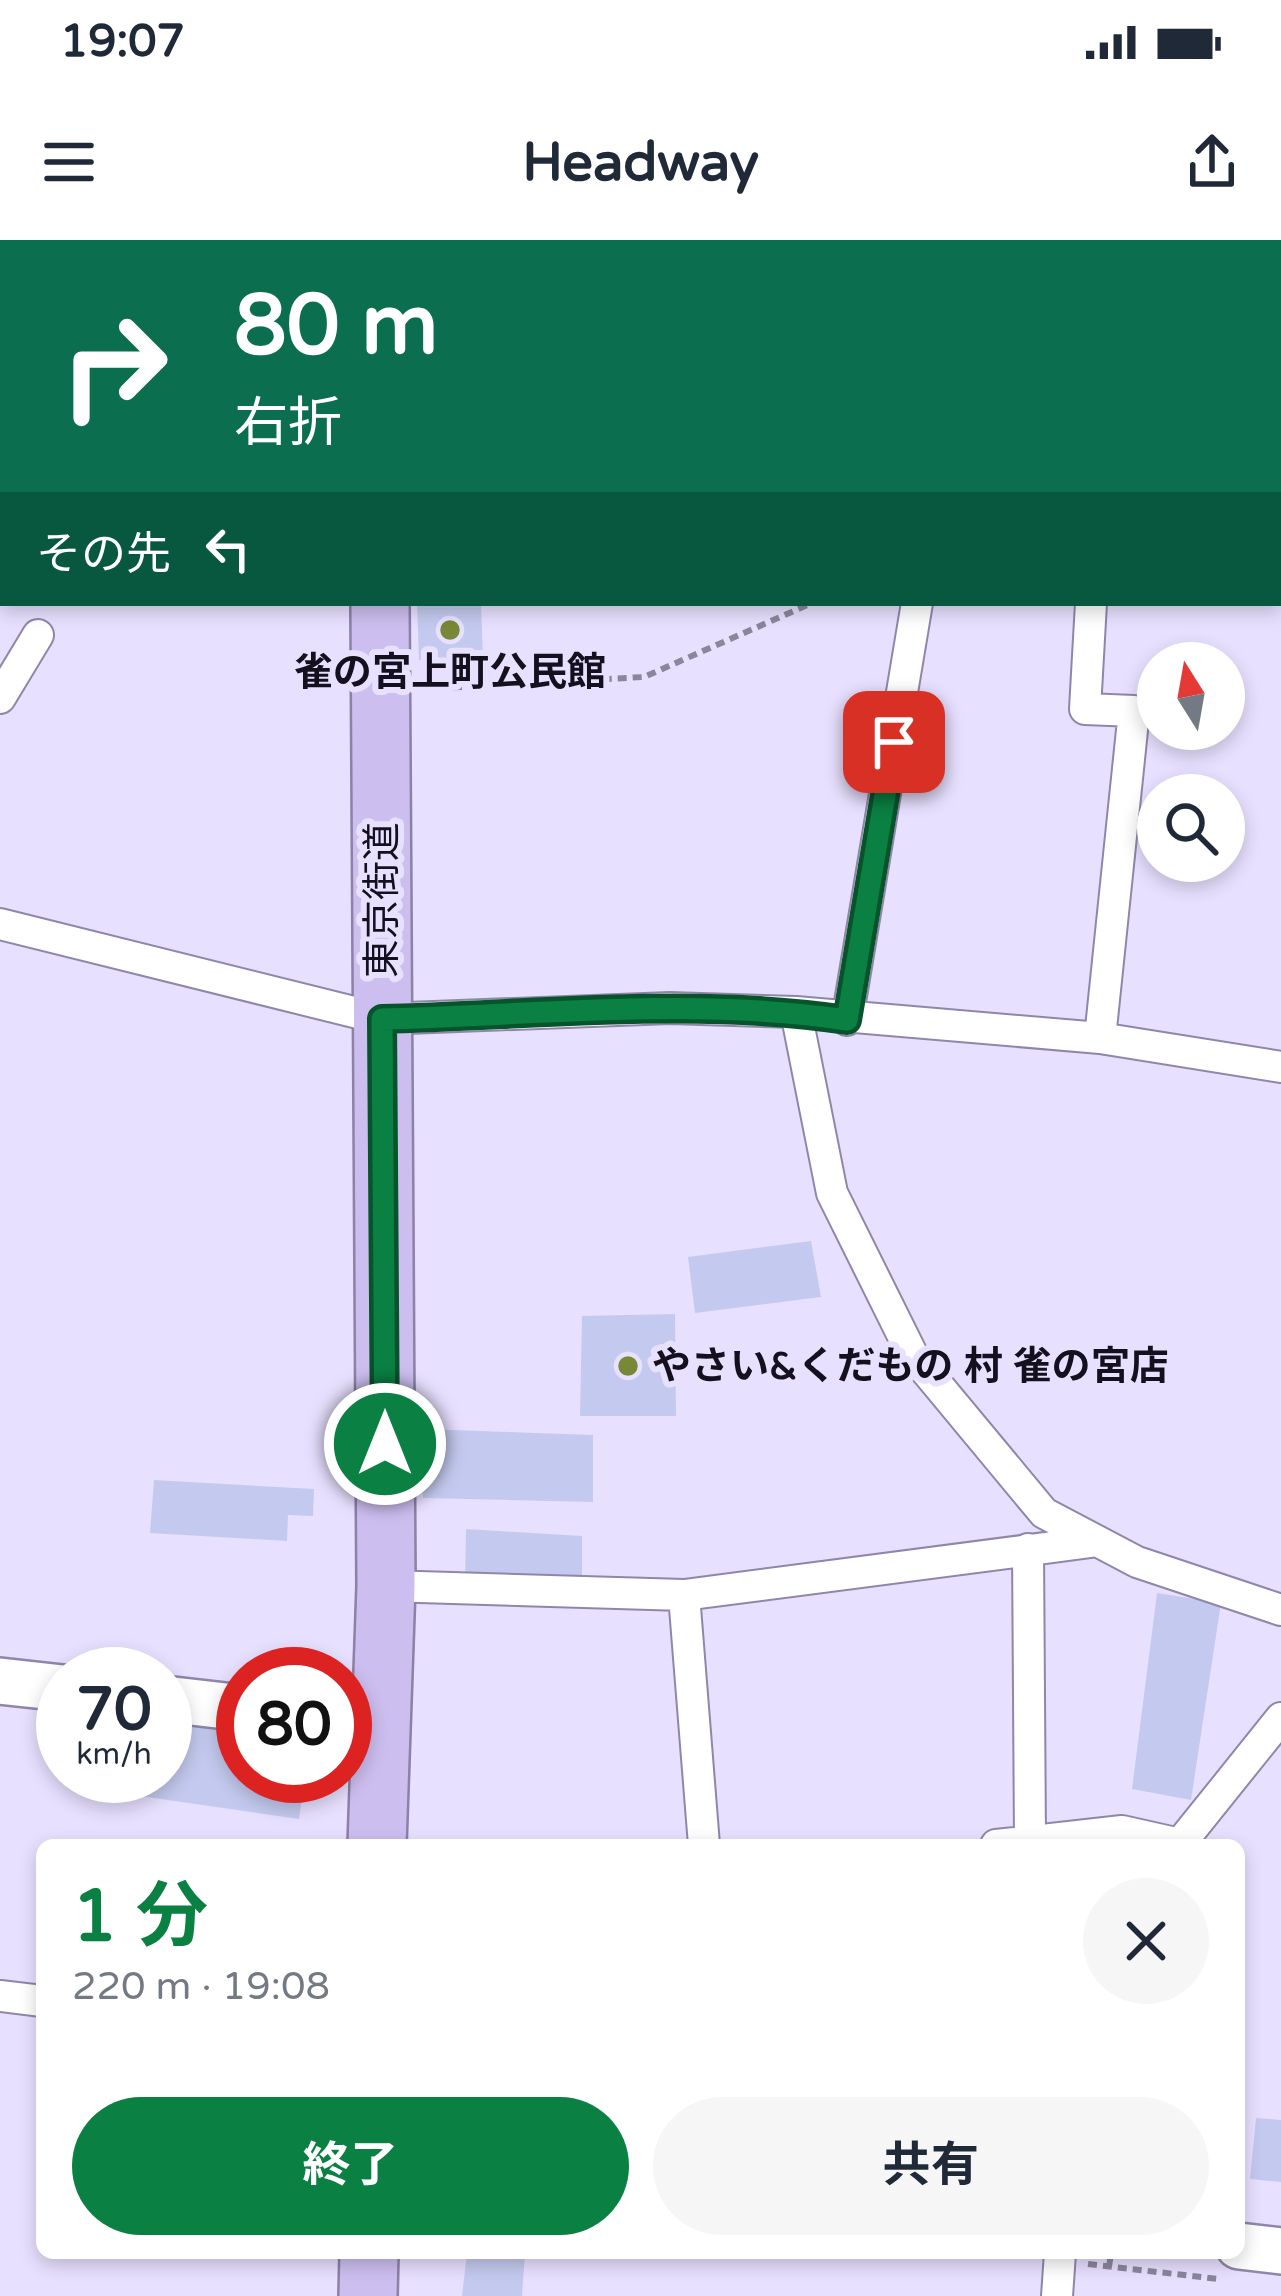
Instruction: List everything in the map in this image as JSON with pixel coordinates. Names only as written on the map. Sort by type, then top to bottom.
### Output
[{"type":"highway","name":"東京街道","points":[[372,1668],[386,1586],[380,606]]},
{"type":"highway","name":"東京街道","points":[[372,1801],[376,1839]]},
{"type":"highway","points":[[368,2296],[369,2259]]},
{"type":"street","points":[[847,1020],[916,606]]},
{"type":"street","points":[[1091,606],[1085,709],[1133,711],[1100,1038]]},
{"type":"street","points":[[0,698],[38,635]]},
{"type":"street","points":[[0,924],[382,1019],[670,1008],[796,1012],[847,1020],[1100,1038],[1281,1067]]},
{"type":"street","points":[[796,1012],[832,1192],[912,1354],[1044,1513],[1091,1542],[1281,1610]]},
{"type":"street","points":[[386,1586],[684,1595],[1091,1542]]},
{"type":"street","points":[[1028,1550],[1030,1839]]},
{"type":"street","points":[[684,1595],[704,1839]]},
{"type":"street","points":[[0,1681],[36,1685]]},
{"type":"street","points":[[1183,1839],[1281,1718]]},
{"type":"street","points":[[1048,1839],[1121,1831],[1157,1839]]},
{"type":"street","points":[[0,1996],[36,2000]]},
{"type":"street","points":[[1239,2264],[1281,2252]]},
{"type":"street","points":[[1057,2296],[1066,2259]]},
{"type":"path","points":[[381,691],[644,677],[805,606]]},
{"type":"path","points":[[1071,2259],[1109,2267],[1239,2264]]},
{"type":"path","points":[[1109,2267],[1110,2259]]},
{"type":"building","name":"雀の宮上町公民館","points":[[417,606],[481,606],[483,658],[419,660]]},
{"type":"building","points":[[811,1241],[821,1297],[695,1313],[688,1257]]},
{"type":"building","name":"やさい&くだもの 村 雀の宮店","points":[[675,1314],[676,1416],[580,1416],[582,1316]]},
{"type":"building","points":[[422,1429],[593,1435],[593,1502],[423,1498]]},
{"type":"building","points":[[154,1480],[314,1489],[313,1516],[288,1515],[287,1541],[150,1533]]},
{"type":"building","points":[[466,1529],[582,1536],[582,1586],[465,1582]]},
{"type":"building","points":[[1157,1593],[1221,1603],[1191,1800],[1132,1789]]},
{"type":"building","points":[[192,1723],[216,1726],[216,1803],[301,1803],[299,1819],[188,1803],[192,1803]]},
{"type":"building","points":[[1256,2118],[1281,2120],[1281,2182],[1250,2179]]},
{"type":"building","points":[[466,2259],[525,2259],[522,2296],[462,2296]]},
{"type":"place","name":"雀の宮上町公民館","points":[[450,630]]},
{"type":"place","name":"やさい&くだもの 村 雀の宮店","points":[[628,1366]]},
{"type":"route","points":[[385,1444],[382,1019],[670,1008],[796,1012],[847,1020],[894,742]]}]
